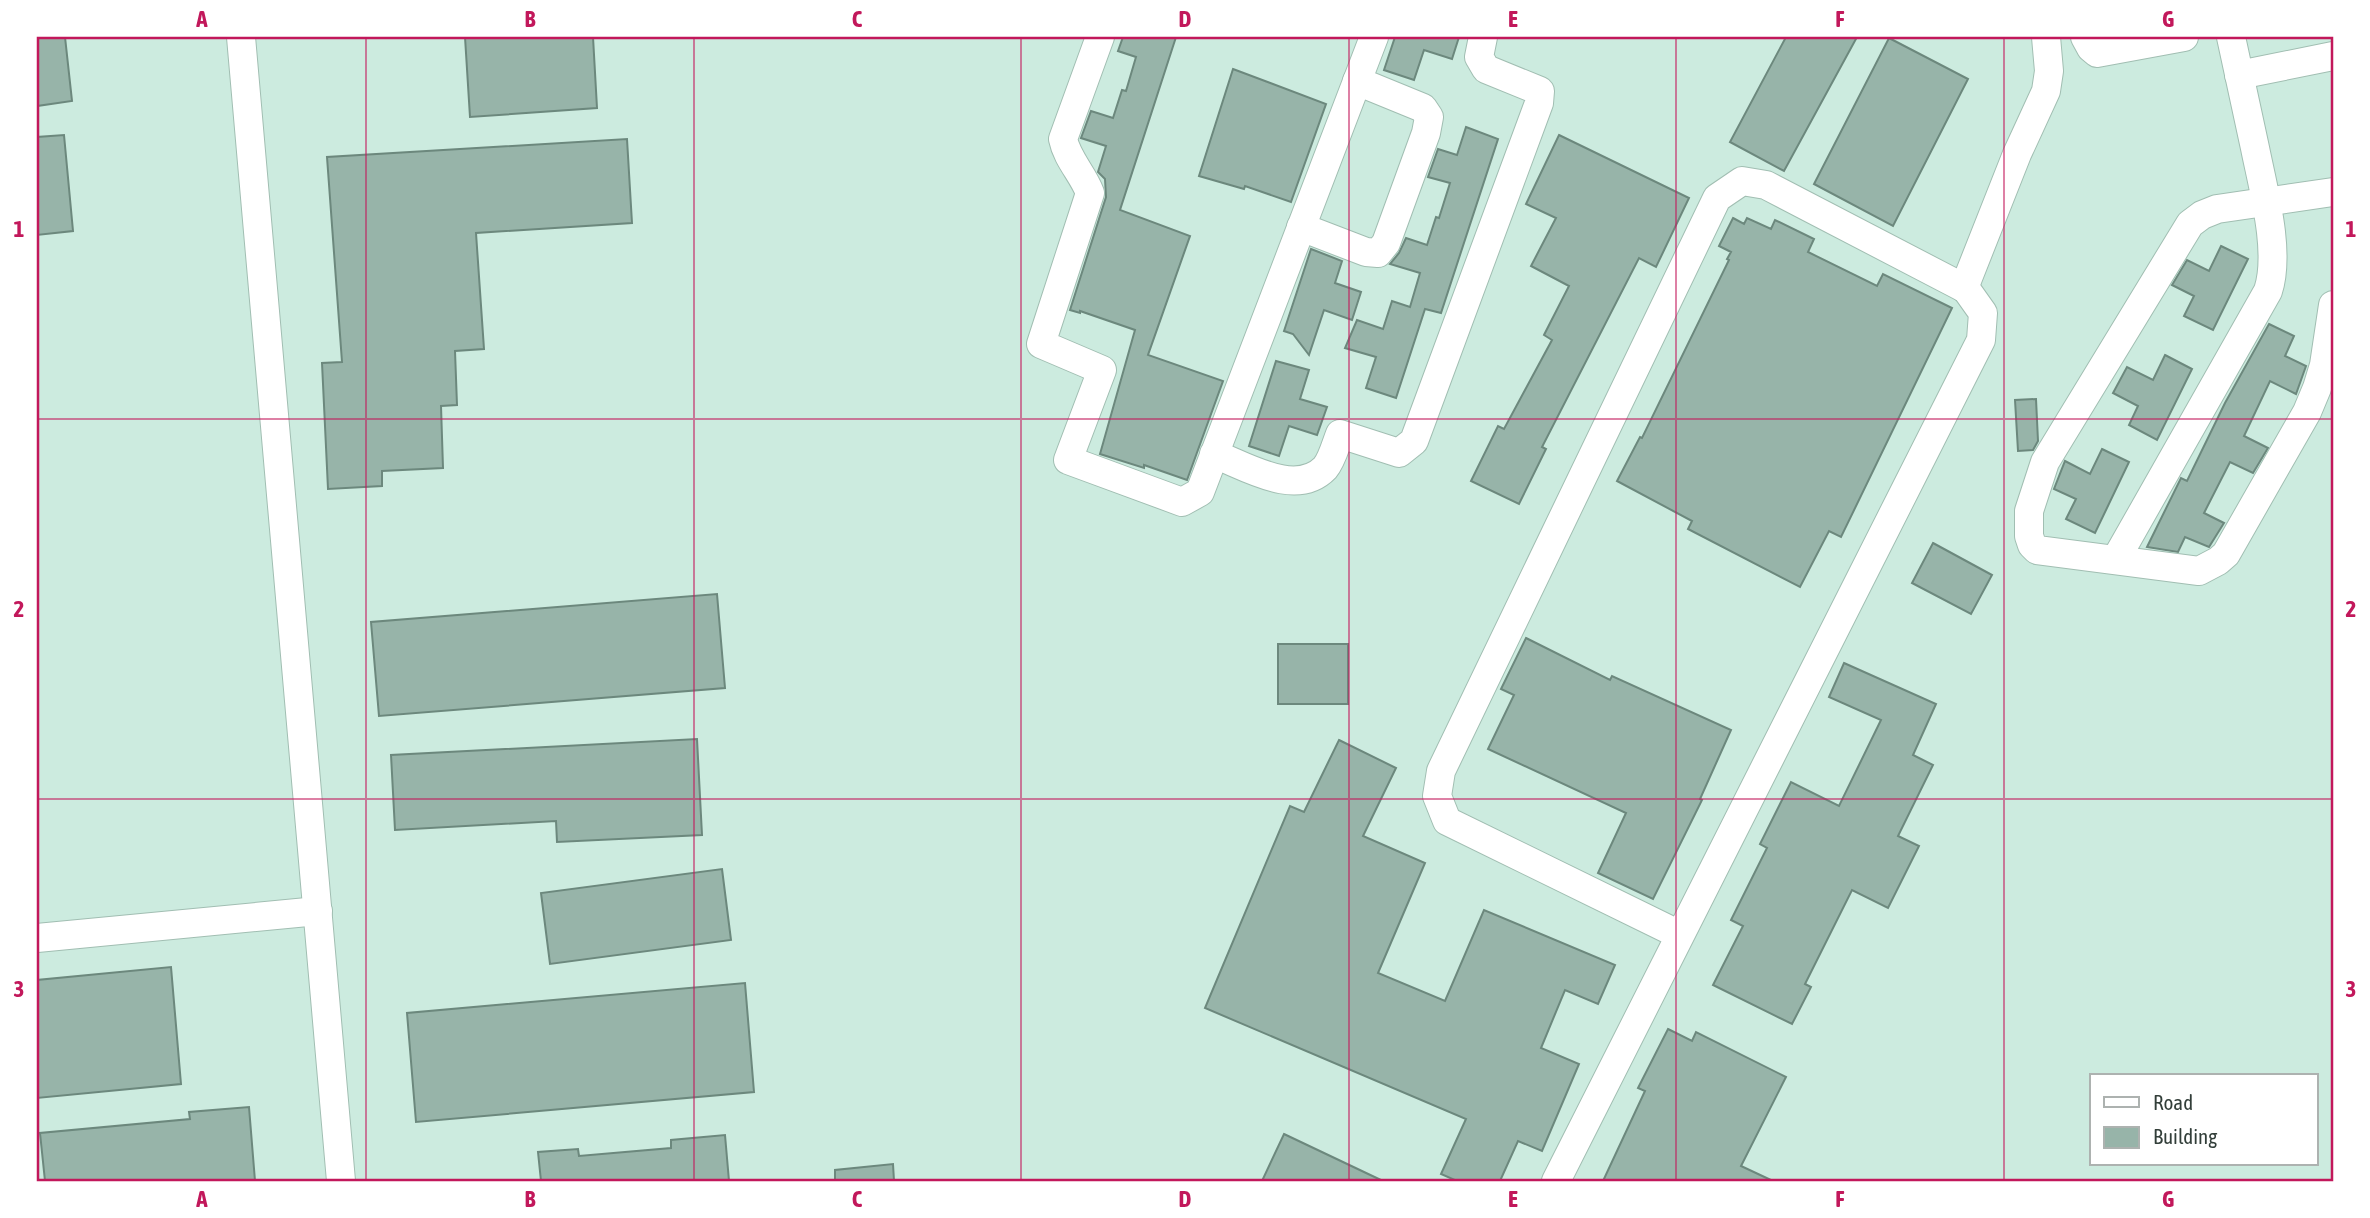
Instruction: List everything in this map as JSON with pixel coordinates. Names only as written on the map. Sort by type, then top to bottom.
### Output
[{"type":"street","points":[[240,37],[341,1181]]},
{"type":"street","points":[[1100,37],[1063,139],[1065,150],[1090,193],[1041,344],[1102,370],[1068,460],[1182,502],[1199,492],[1374,37]]},
{"type":"street","points":[[1214,454],[1286,482],[1314,477],[1327,466],[1340,434],[1399,453],[1415,441],[1539,103],[1540,91],[1486,69],[1479,57],[1483,37]]},
{"type":"street","points":[[1964,288],[2017,154],[2046,91],[2049,71],[2046,37]]},
{"type":"street","points":[[2085,37],[2091,48],[2097,52],[2184,37]]},
{"type":"street","points":[[2116,559],[2269,291],[2273,278],[2266,201],[2231,37]]},
{"type":"street","points":[[2239,75],[2333,57]]},
{"type":"street","points":[[1301,227],[1366,252],[1378,253],[1386,243],[1426,133],[1429,117],[1423,107],[1357,82]]},
{"type":"street","points":[[1556,1181],[1981,340],[1983,313],[1964,288],[1766,185],[1742,181],[1717,198],[1441,771],[1437,796],[1447,821],[1680,935]]},
{"type":"street","points":[[2333,192],[2217,209],[2190,224],[2045,462],[2029,511],[2029,536],[2032,545],[2037,550],[2199,571],[2218,561],[2226,554],[2307,412],[2324,365],[2333,305]]},
{"type":"street","points":[[37,937],[318,911]]},
{"type":"building","points":[[37,37],[65,37],[72,101],[37,106]]},
{"type":"building","points":[[465,37],[593,37],[597,108],[470,117]]},
{"type":"building","points":[[1123,37],[1176,37],[1120,210],[1190,236],[1148,355],[1223,381],[1187,480],[1100,454],[1135,330],[1070,310],[1106,197],[1105,179],[1098,172],[1106,146],[1081,138],[1091,111],[1113,118],[1122,90],[1126,91],[1136,57],[1118,51]]},
{"type":"building","points":[[1395,37],[1459,37],[1452,59],[1424,50],[1414,80],[1384,70]]},
{"type":"building","points":[[1786,37],[1857,37],[1784,171],[1730,142]]},
{"type":"building","points":[[1889,38],[1968,79],[1893,226],[1814,184]]},
{"type":"building","points":[[1233,69],[1326,104],[1291,202],[1245,186],[1244,189],[1199,176]]},
{"type":"building","points":[[1466,127],[1498,139],[1441,313],[1425,309],[1396,398],[1366,388],[1376,357],[1345,348],[1357,320],[1383,329],[1392,301],[1410,307],[1420,273],[1390,264],[1406,238],[1427,245],[1450,183],[1428,177],[1438,149],[1457,155]]},
{"type":"building","points":[[64,135],[73,231],[37,235],[37,137]]},
{"type":"building","points":[[1559,135],[1689,198],[1656,267],[1639,258],[1542,447],[1546,449],[1519,504],[1471,481],[1498,426],[1504,429],[1552,340],[1544,335],[1569,286],[1531,266],[1556,218],[1526,204]]},
{"type":"building","points":[[627,139],[632,223],[476,233],[484,349],[455,351],[457,405],[441,406],[443,468],[382,471],[382,486],[328,489],[322,363],[342,362],[327,157]]},
{"type":"building","points":[[1733,218],[1744,224],[1747,218],[1771,229],[1775,220],[1814,239],[1808,252],[1877,286],[1883,274],[1952,308],[1841,537],[1829,531],[1800,587],[1688,529],[1692,521],[1617,481],[1640,437],[1642,438],[1729,260],[1727,259],[1731,252],[1719,246]]},
{"type":"building","points":[[2221,246],[2248,259],[2213,330],[2184,316],[2194,296],[2172,285],[2187,260],[2209,271]]},
{"type":"building","points":[[1311,249],[1342,261],[1335,283],[1361,292],[1352,320],[1324,310],[1309,355],[1293,334],[1284,331]]},
{"type":"building","points":[[2269,324],[2294,336],[2285,356],[2306,366],[2296,394],[2270,381],[2244,436],[2268,448],[2253,473],[2230,462],[2204,513],[2224,523],[2209,547],[2185,537],[2178,552],[2147,547],[2181,478],[2187,481],[2225,403]]},
{"type":"building","points":[[2165,355],[2192,369],[2157,440],[2129,425],[2138,406],[2113,393],[2127,367],[2153,380]]},
{"type":"building","points":[[1276,361],[1309,370],[1300,399],[1327,407],[1317,435],[1289,426],[1279,456],[1249,446]]},
{"type":"building","points":[[2036,399],[2038,441],[2033,450],[2018,451],[2015,400]]},
{"type":"building","points":[[2102,449],[2129,462],[2095,533],[2066,519],[2076,499],[2054,489],[2065,461],[2090,474]]},
{"type":"building","points":[[1933,543],[1992,575],[1971,614],[1912,583]]},
{"type":"building","points":[[717,594],[725,688],[379,716],[371,622]]},
{"type":"building","points":[[1526,638],[1610,680],[1612,676],[1731,730],[1700,799],[1702,800],[1653,899],[1598,873],[1626,813],[1488,749],[1514,695],[1501,689]]},
{"type":"building","points":[[1278,644],[1348,644],[1348,704],[1278,704]]},
{"type":"building","points":[[1844,663],[1936,704],[1913,755],[1933,765],[1898,836],[1919,846],[1888,908],[1852,890],[1805,984],[1811,987],[1792,1024],[1713,985],[1743,926],[1731,920],[1767,848],[1760,844],[1791,782],[1839,806],[1881,720],[1829,697]]},
{"type":"building","points":[[697,739],[702,835],[557,842],[556,821],[395,830],[391,755]]},
{"type":"building","points":[[1339,740],[1396,768],[1363,836],[1425,863],[1378,973],[1445,1001],[1484,910],[1615,965],[1598,1004],[1565,990],[1541,1048],[1579,1064],[1542,1151],[1518,1141],[1500,1181],[1457,1181],[1441,1174],[1466,1119],[1205,1008],[1290,806],[1304,812]]},
{"type":"building","points":[[722,869],[731,940],[550,964],[541,893]]},
{"type":"building","points":[[171,967],[181,1084],[37,1098],[37,980]]},
{"type":"building","points":[[745,983],[754,1092],[416,1122],[407,1013]]},
{"type":"building","points":[[1668,1029],[1692,1041],[1696,1032],[1786,1077],[1741,1166],[1773,1181],[1603,1181],[1645,1091],[1638,1088]]},
{"type":"building","points":[[249,1107],[255,1181],[45,1181],[40,1133],[190,1119],[189,1112]]},
{"type":"building","points":[[1284,1134],[1383,1181],[1262,1181]]},
{"type":"building","points":[[725,1135],[729,1181],[541,1181],[538,1152],[578,1149],[579,1156],[671,1148],[671,1140]]},
{"type":"building","points":[[893,1164],[894,1181],[835,1181],[835,1170]]}]
